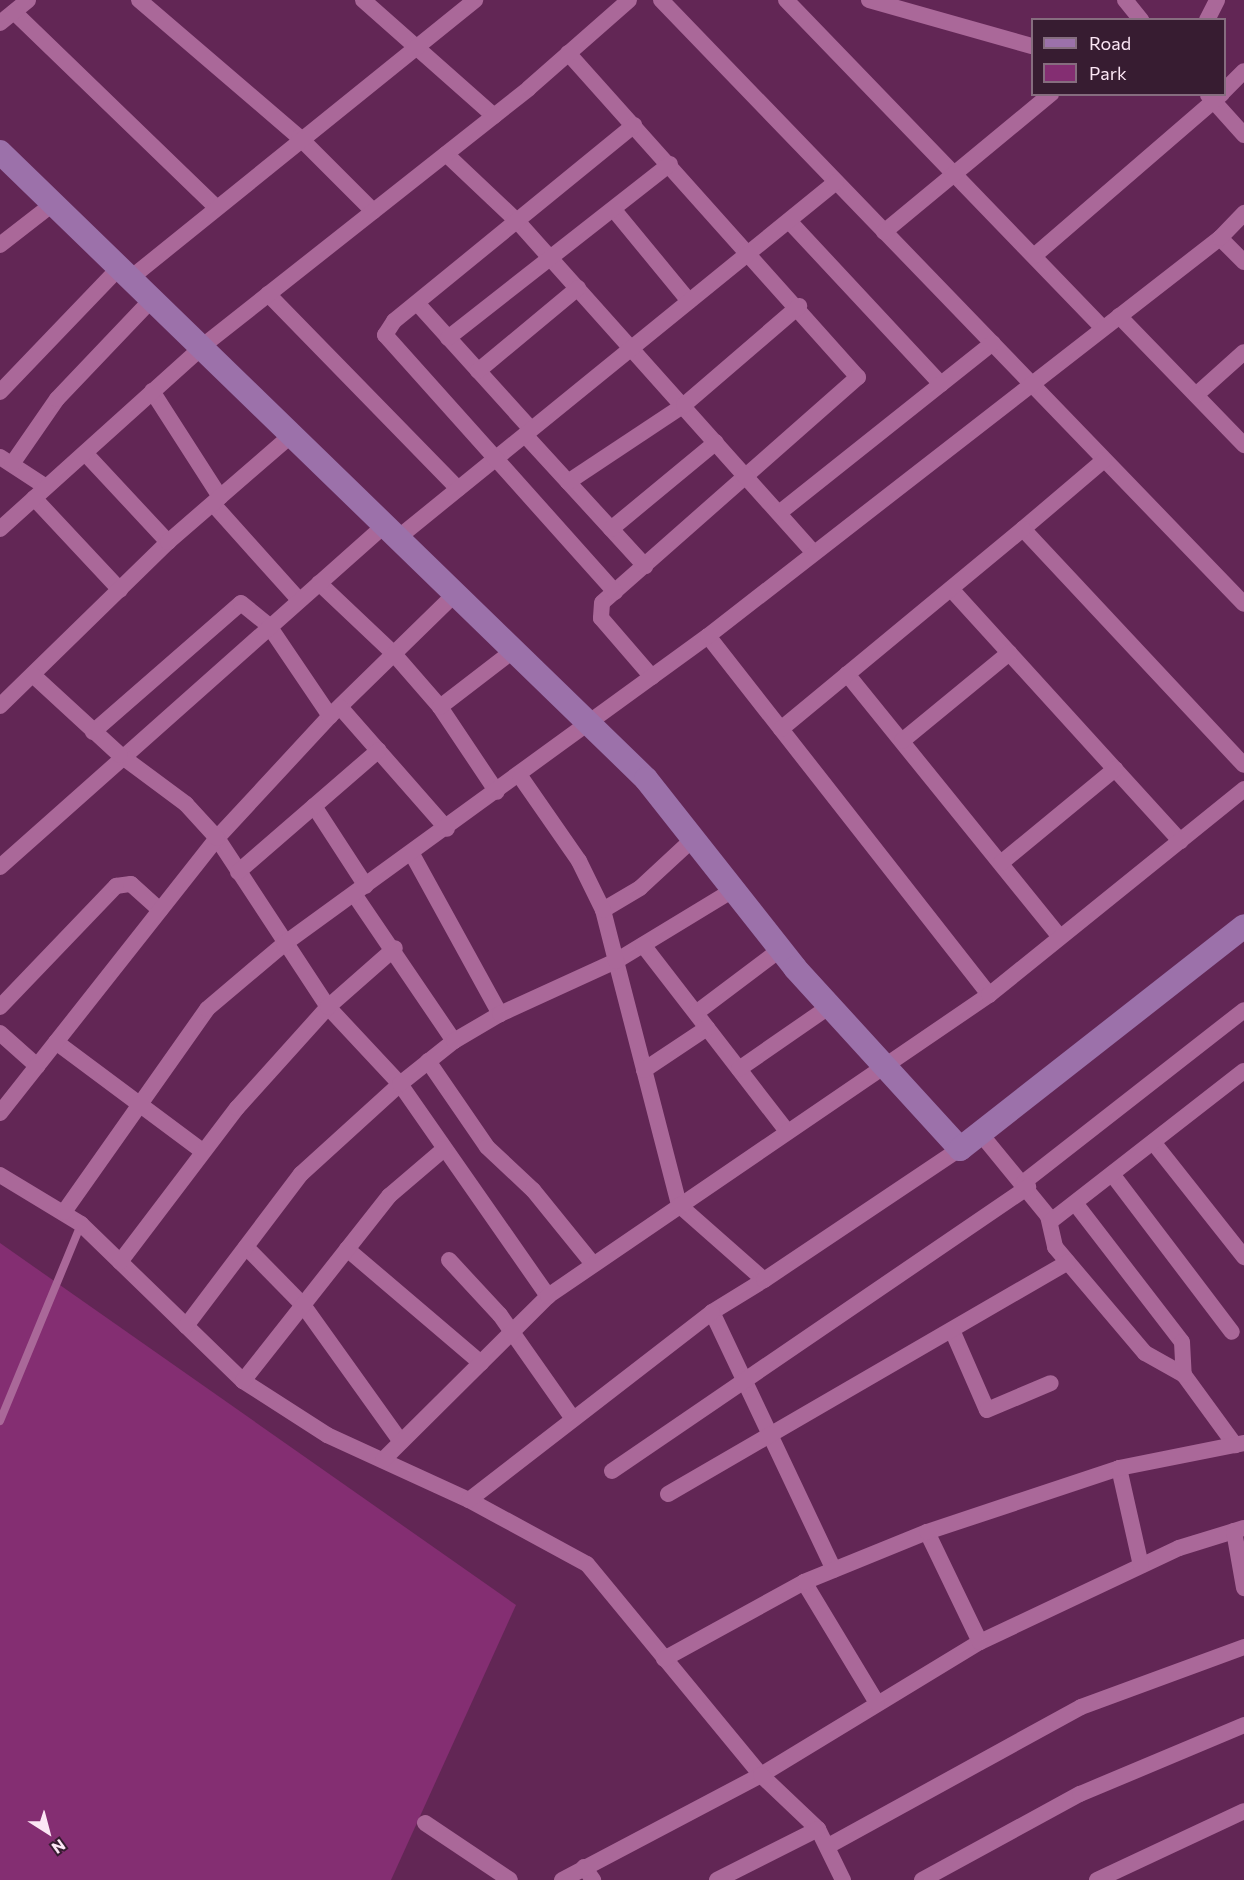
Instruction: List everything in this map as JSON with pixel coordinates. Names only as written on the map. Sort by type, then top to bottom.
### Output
[{"type":"street","points":[[0,23],[28,0]]},
{"type":"street","points":[[140,0],[299,137],[373,211]]},
{"type":"street","points":[[363,0],[494,116]]},
{"type":"street","points":[[0,392],[126,271],[216,207],[299,137],[417,48],[475,0]]},
{"type":"street","points":[[0,529],[204,345],[494,116],[629,0]]},
{"type":"street","points":[[661,0],[1244,604]]},
{"type":"street","points":[[786,0],[1103,328]]},
{"type":"street","points":[[869,0],[1031,46]]},
{"type":"street","points":[[1208,18],[1217,0]]},
{"type":"street","points":[[14,12],[216,207]]},
{"type":"street","points":[[568,53],[799,306],[858,377],[615,592],[598,613],[652,677]]},
{"type":"street","points":[[1226,88],[1244,71]]},
{"type":"street","points":[[884,232],[1049,96]]},
{"type":"street","points":[[1034,256],[1217,96],[1244,135]]},
{"type":"street","points":[[615,592],[389,342],[387,327],[634,125]]},
{"type":"street","points":[[0,152],[204,345],[646,779],[781,949],[960,1149]]},
{"type":"street","points":[[446,154],[518,222],[633,347],[813,552]]},
{"type":"street","points":[[448,338],[552,261],[670,164]]},
{"type":"street","points":[[0,867],[120,755],[319,583],[392,530],[458,489],[836,182]]},
{"type":"street","points":[[0,245],[54,203]]},
{"type":"street","points":[[614,210],[689,301]]},
{"type":"street","points":[[64,1212],[207,1009],[284,944],[520,776],[708,636],[1031,382],[1220,237],[1244,213]]},
{"type":"street","points":[[789,220],[941,384]]},
{"type":"street","points":[[1220,237],[1244,262]]},
{"type":"street","points":[[478,371],[578,288]]},
{"type":"street","points":[[268,294],[458,489]]},
{"type":"street","points":[[120,590],[40,493],[6,460],[57,399],[154,297]]},
{"type":"street","points":[[417,303],[478,371],[568,482],[645,566]]},
{"type":"street","points":[[568,482],[684,405],[799,306]]},
{"type":"street","points":[[1119,316],[1244,445]]},
{"type":"street","points":[[779,513],[993,343]]},
{"type":"street","points":[[1196,395],[1244,352]]},
{"type":"street","points":[[152,391],[216,500],[299,600]]},
{"type":"street","points":[[0,706],[34,676],[168,542],[294,433]]},
{"type":"street","points":[[611,529],[716,442]]},
{"type":"street","points":[[85,453],[168,542]]},
{"type":"street","points":[[781,729],[1104,460]]},
{"type":"street","points":[[1023,529],[1244,765]]},
{"type":"street","points":[[319,583],[394,654],[440,707],[497,792]]},
{"type":"street","points":[[951,589],[1180,841]]},
{"type":"street","points":[[0,1113],[218,838],[335,711],[456,593]]},
{"type":"street","points":[[93,732],[236,605],[247,605],[269,626],[335,711],[379,750],[447,829]]},
{"type":"street","points":[[708,636],[989,995]]},
{"type":"street","points":[[440,707],[514,650]]},
{"type":"street","points":[[902,741],[1009,653]]},
{"type":"street","points":[[848,674],[1060,937]]},
{"type":"street","points":[[34,676],[120,755],[186,804],[218,838],[284,944],[328,1007],[400,1084],[444,1149],[483,1197],[548,1296]]},
{"type":"street","points":[[238,872],[379,750]]},
{"type":"street","points":[[1001,863],[1114,769]]},
{"type":"street","points":[[520,776],[558,825],[603,910],[678,1204],[764,1280]]},
{"type":"street","points":[[383,1460],[548,1296],[786,1130],[886,1069],[989,995],[1244,789]]},
{"type":"street","points":[[314,806],[360,890],[454,1041]]},
{"type":"street","points":[[603,910],[640,888],[693,839]]},
{"type":"street","points":[[412,854],[500,1014]]},
{"type":"street","points":[[0,1007],[116,886],[131,884],[160,910]]},
{"type":"street","points":[[186,1326],[301,1174],[428,1061],[454,1041],[500,1014],[616,961],[733,890]]},
{"type":"street","points":[[469,1500],[571,1416],[712,1312],[764,1280],[960,1149],[1244,926]]},
{"type":"street","points":[[643,945],[786,1130]]},
{"type":"street","points":[[120,1262],[202,1151],[328,1007],[395,948]]},
{"type":"street","points":[[696,1013],[781,949]]},
{"type":"street","points":[[739,1069],[830,1006]]},
{"type":"street","points":[[612,1471],[747,1382],[1026,1184],[1244,1010]]},
{"type":"street","points":[[644,1070],[707,1028]]},
{"type":"street","points":[[0,1033],[37,1066]]},
{"type":"street","points":[[56,1042],[202,1151]]},
{"type":"street","points":[[428,1061],[487,1147],[539,1197],[593,1264]]},
{"type":"street","points":[[1051,1221],[1244,1071]]},
{"type":"street","points":[[664,1659],[804,1582],[927,1532],[1119,1468],[1240,1444],[1184,1375],[1145,1353],[1068,1262],[1051,1239],[1051,1221],[1026,1184],[980,1133]]},
{"type":"street","points":[[1153,1142],[1244,1257]]},
{"type":"street","points":[[243,1381],[389,1196],[444,1149]]},
{"type":"street","points":[[1112,1174],[1232,1332]]},
{"type":"street","points":[[0,1175],[81,1224],[243,1381],[327,1435],[469,1500],[587,1564],[761,1774],[818,1829],[830,1845],[843,1880]]},
{"type":"street","points":[[1075,1203],[1182,1342],[1184,1375]]},
{"type":"street","points":[[246,1247],[303,1305],[401,1442]]},
{"type":"street","points":[[347,1249],[481,1363]]},
{"type":"street","points":[[449,1260],[512,1332],[571,1416]]},
{"type":"street","points":[[668,1494],[1068,1262]]},
{"type":"street","points":[[712,1312],[774,1434],[834,1570]]},
{"type":"street","points":[[952,1330],[987,1410],[1051,1383]]},
{"type":"street","points":[[1119,1468],[1141,1566]]},
{"type":"street","points":[[562,1880],[588,1874],[761,1774],[980,1642],[1141,1566],[1239,1529],[1244,1588]]},
{"type":"street","points":[[927,1532],[980,1642]]},
{"type":"street","points":[[804,1582],[877,1703]]},
{"type":"street","points":[[830,1845],[1080,1707],[1244,1647]]},
{"type":"street","points":[[922,1880],[1080,1794],[1244,1725]]},
{"type":"street","points":[[1097,1880],[1244,1811]]},
{"type":"street","points":[[425,1822],[510,1880]]},
{"type":"street","points":[[717,1880],[818,1829]]},
{"type":"lane","points":[[0,1421],[81,1224]]},
{"type":"green space","points":[[0,1243],[516,1605],[391,1880],[0,1880]]}]
